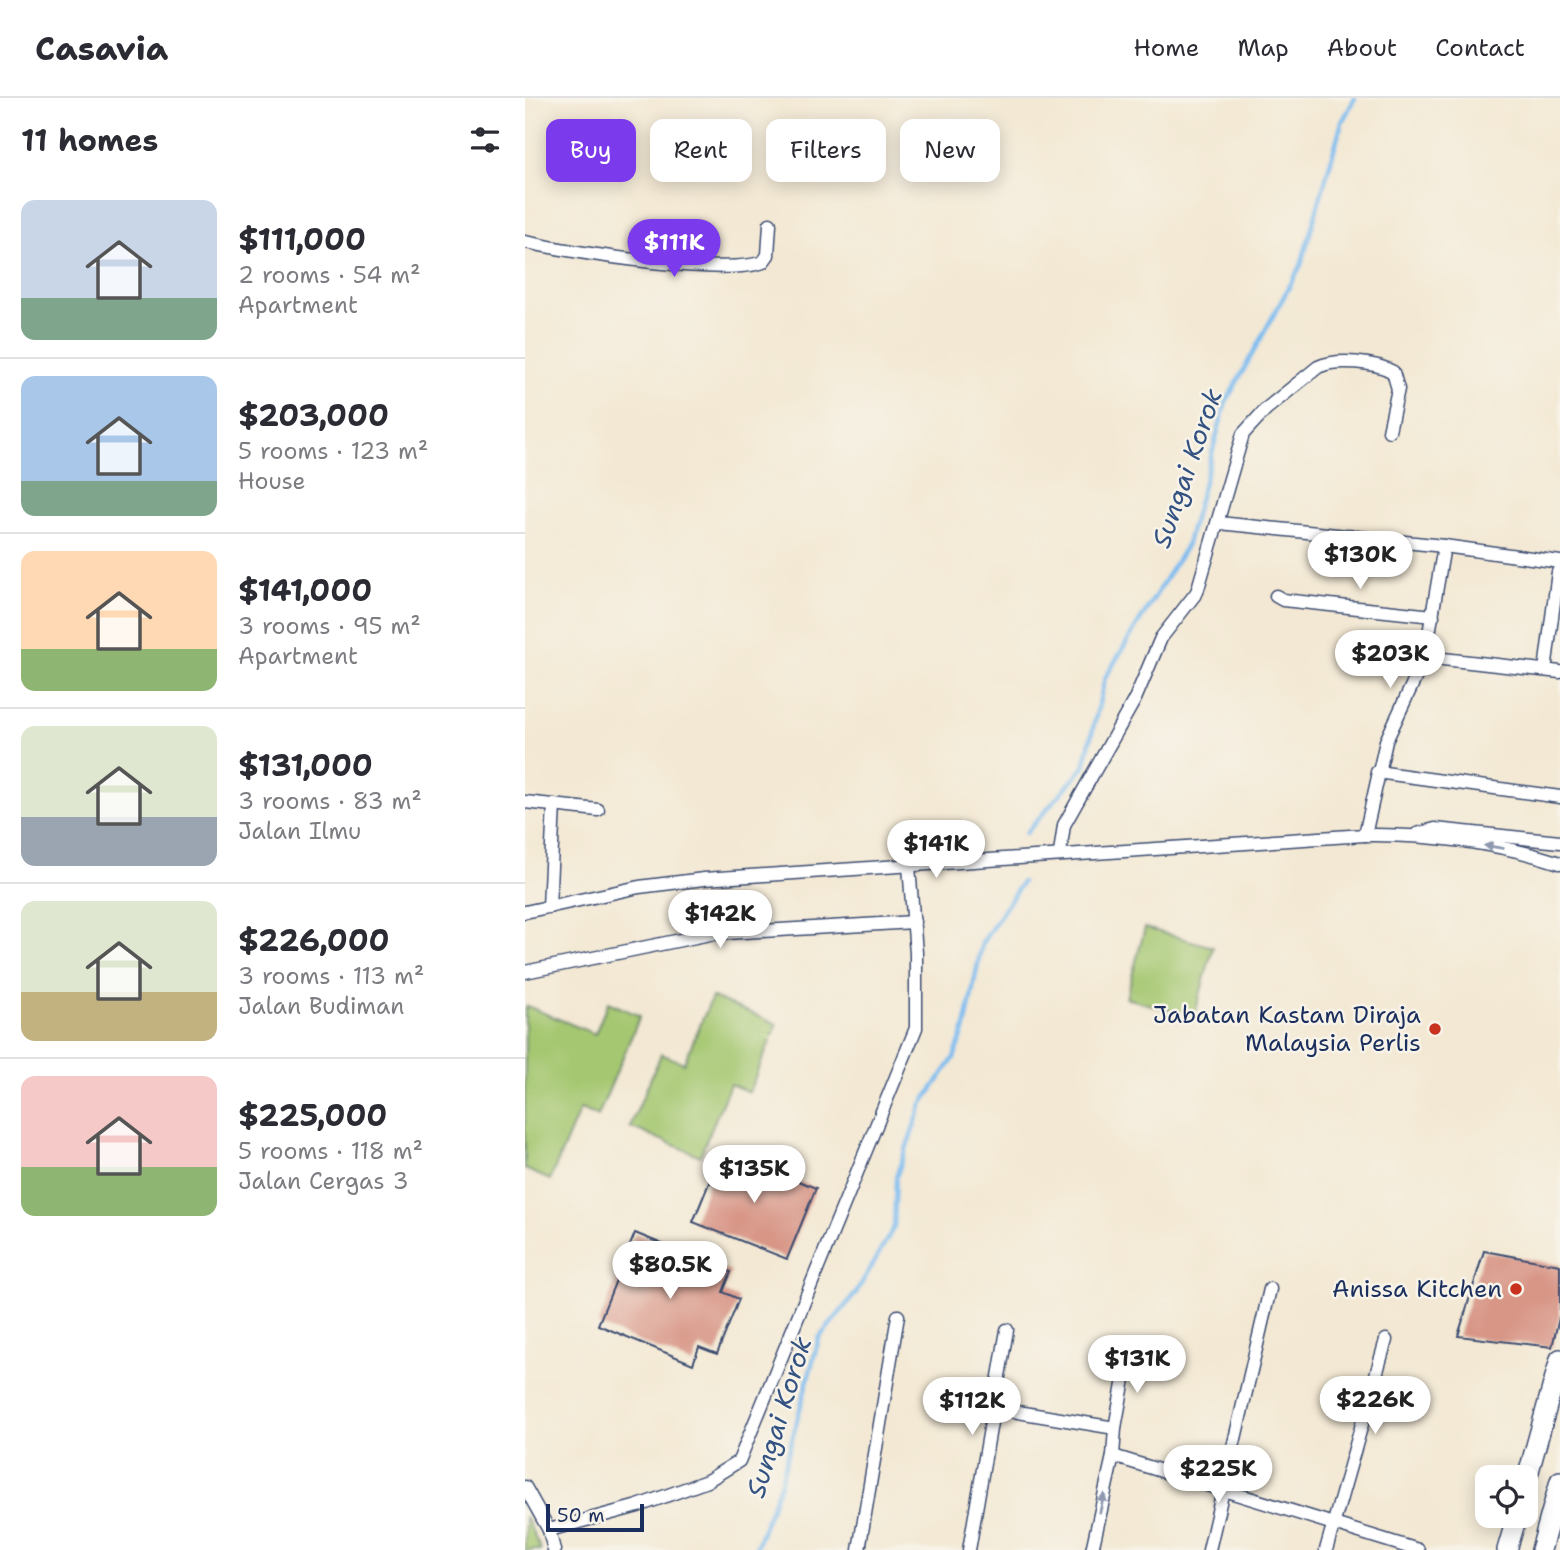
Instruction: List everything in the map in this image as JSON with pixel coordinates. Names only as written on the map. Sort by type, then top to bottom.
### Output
[{"type":"highway","points":[[1531,1465],[1560,1359]]},
{"type":"highway","points":[[1541,1550],[1560,1481]]},
{"type":"highway","points":[[1507,1550],[1513,1528]]},
{"type":"street","points":[[525,242],[645,260],[746,267],[763,262],[768,255],[770,224]]},
{"type":"street","points":[[1060,853],[1065,825],[1135,699],[1161,638],[1197,592],[1243,434],[1266,409],[1318,367],[1343,363],[1393,372],[1398,389],[1389,431]]},
{"type":"street","points":[[1219,523],[1444,546],[1559,567],[1545,670]]},
{"type":"street","points":[[1365,835],[1377,772],[1399,710],[1425,657],[1444,546]]},
{"type":"street","points":[[1276,596],[1283,600],[1433,616]]},
{"type":"street","points":[[1425,657],[1560,672]]},
{"type":"street","points":[[1377,772],[1560,797]]},
{"type":"street","points":[[525,802],[599,810]]},
{"type":"street","points":[[549,907],[554,805]]},
{"type":"street","points":[[1413,835],[1435,829],[1560,842]]},
{"type":"street","points":[[525,912],[639,887],[704,879],[1060,853],[1365,835],[1413,835],[1496,848],[1560,863]]},
{"type":"street","points":[[549,1530],[638,1506],[707,1481],[739,1461],[916,1028],[909,866]]},
{"type":"street","points":[[525,972],[710,934],[913,922]]},
{"type":"street","points":[[1209,1550],[1270,1289]]},
{"type":"street","points":[[859,1550],[898,1316]]},
{"type":"street","points":[[969,1550],[1007,1330]]},
{"type":"street","points":[[1326,1550],[1386,1339]]},
{"type":"street","points":[[1092,1550],[1113,1456],[1115,1428],[1128,1357]]},
{"type":"street","points":[[994,1408],[1115,1428]]},
{"type":"street","points":[[1113,1456],[1418,1550]]},
{"type":"street","points":[[525,1487],[549,1530],[554,1550]]},
{"type":"green space","points":[[1145,928],[1213,947],[1194,1017],[1126,998]]},
{"type":"green space","points":[[712,997],[777,1024],[749,1092],[730,1084],[700,1156],[630,1127],[661,1054],[684,1063]]},
{"type":"green space","points":[[608,1002],[640,1016],[598,1116],[580,1109],[550,1180],[525,1169],[525,1012],[527,1006],[595,1034]]},
{"type":"green space","points":[[525,1516],[541,1550],[525,1550]]},
{"type":"building","points":[[722,1151],[816,1188],[787,1259],[693,1222]]},
{"type":"building","points":[[635,1233],[731,1272],[723,1292],[739,1299],[717,1354],[699,1347],[693,1364],[598,1325]]},
{"type":"building","name":"Anissa Kitchen","points":[[1484,1251],[1560,1265],[1560,1314],[1552,1347],[1458,1336]]},
{"type":"waterway","name":"Sungai Korok","points":[[1026,833],[1084,767],[1105,678],[1187,544],[1226,402],[1301,265],[1342,122],[1355,98]]},
{"type":"waterway","name":"Sungai Korok","points":[[755,1550],[780,1484],[819,1338],[856,1293],[894,1227],[896,1177],[922,1104],[954,1058],[965,1028],[982,943],[1022,882]]},
{"type":"place","name":"Jabatan Kastam Diraja Malaysia Perlis","points":[[1435,1029]]},
{"type":"place","name":"Anissa Kitchen","points":[[1516,1289]]}]
